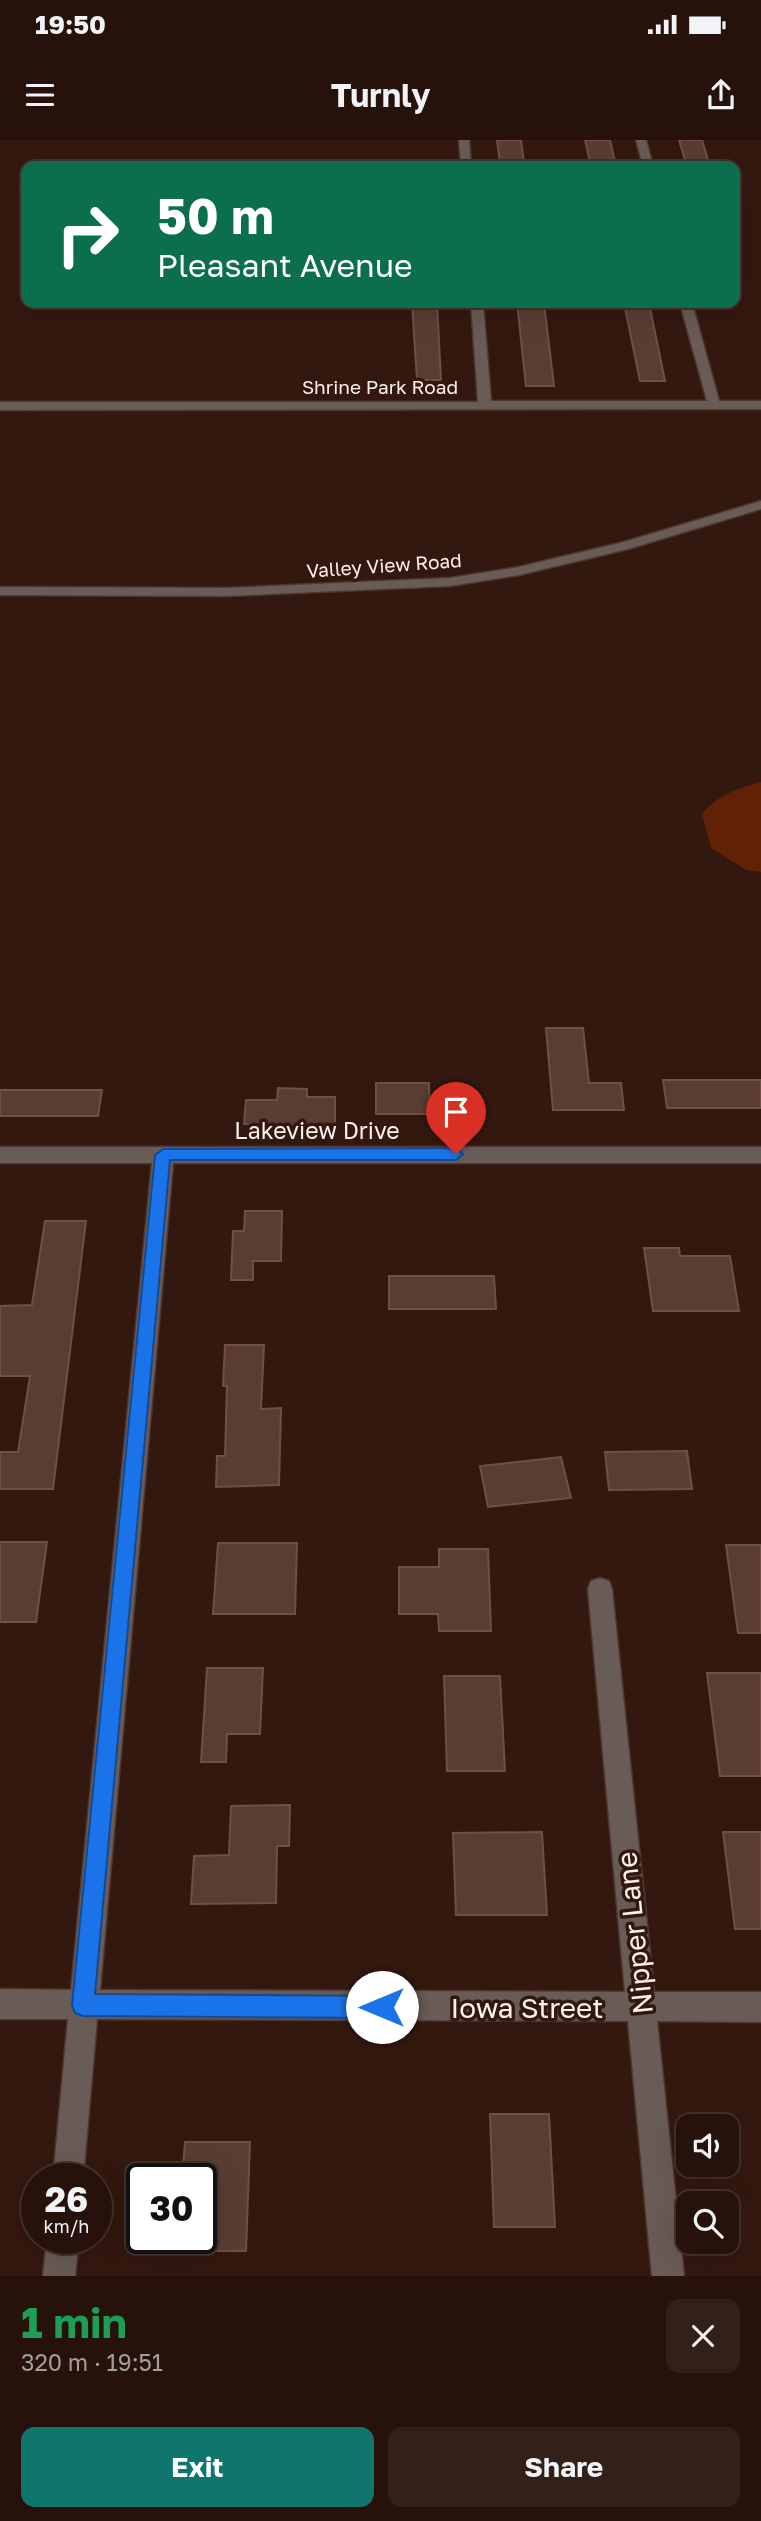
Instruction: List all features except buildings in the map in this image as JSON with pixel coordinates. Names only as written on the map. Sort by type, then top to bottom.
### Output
[{"type":"street","points":[[464,140],[466,161]]},
{"type":"street","points":[[640,140],[646,161]]},
{"type":"street","points":[[477,308],[485,405]]},
{"type":"street","points":[[687,308],[714,405]]},
{"type":"street","name":"Shrine Park Road","points":[[0,406],[761,405]]},
{"type":"street","name":"Valley View Road","points":[[0,591],[226,592],[450,582],[519,571],[628,545],[761,505]]},
{"type":"street","name":"Lakeview Drive","points":[[0,1155],[761,1155]]},
{"type":"street","points":[[69,2163],[163,1155]]},
{"type":"street","name":"Nipper Lane","points":[[600,1589],[668,2276]]},
{"type":"street","name":"Iowa Street","points":[[0,2004],[761,2007]]},
{"type":"street","points":[[59,2276],[61,2254]]},
{"type":"shaded area","points":[[761,782],[761,872],[746,870],[711,848],[702,814],[721,797]]},
{"type":"route","points":[[382,2007],[83,2005],[163,1155],[456,1154]]}]
